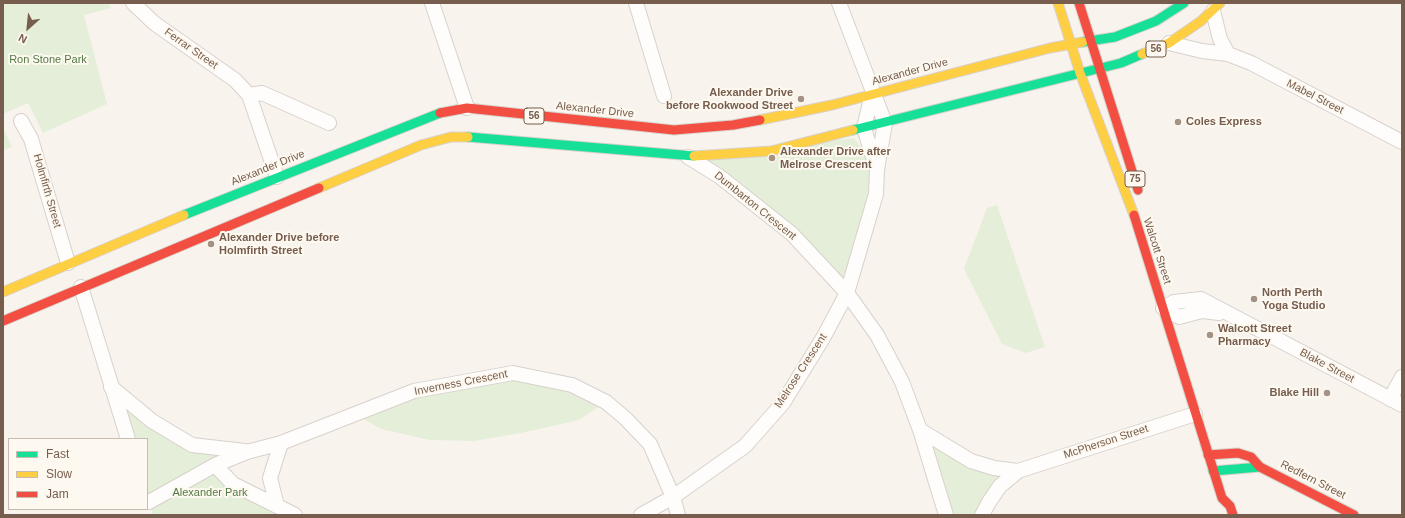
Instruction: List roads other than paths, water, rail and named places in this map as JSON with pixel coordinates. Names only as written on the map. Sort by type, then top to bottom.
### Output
[{"type":"main road","name":"Walcott Street","points":[[1058,3],[1080,73],[1135,219],[1169,302],[1195,414],[1222,498],[1230,506],[1233,515]]},
{"type":"main road","name":"75","points":[[1079,3],[1142,201]]},
{"type":"main road","name":"56","points":[[1092,41],[1115,37],[1146,26],[1166,16],[1184,3]]},
{"type":"main road","name":"56","points":[[3,321],[421,144],[451,137],[480,137],[687,157],[771,151],[1121,63],[1169,43],[1189,30],[1216,7]]},
{"type":"main road","name":"Alexander Drive","points":[[3,292],[68,263],[277,177],[442,112],[467,108],[674,130],[733,124],[832,105],[1043,50],[1092,41]]},
{"type":"main road","name":"Redfern Street","points":[[1208,455],[1221,450],[1251,457],[1260,467],[1354,515]]},
{"type":"main road","points":[[1221,450],[1228,472]]},
{"type":"main road","points":[[1213,471],[1228,472],[1260,467]]},
{"type":"main road","points":[[1230,506],[1236,496]]},
{"type":"street","name":"Ferrar Street","points":[[133,3],[154,23],[235,80],[249,95],[277,177]]},
{"type":"street","points":[[432,3],[467,108]]},
{"type":"street","points":[[636,3],[664,96]]},
{"type":"street","points":[[839,3],[872,94],[885,123]]},
{"type":"street","points":[[1216,7],[1220,39],[1228,54]]},
{"type":"street","name":"Mabel Street","points":[[1169,43],[1202,51],[1228,54],[1251,63],[1402,142]]},
{"type":"street","points":[[249,95],[262,93],[329,123]]},
{"type":"street","points":[[864,128],[872,94]]},
{"type":"street","name":"Holmfirth Street","points":[[21,121],[31,139],[68,263]]},
{"type":"street","name":"Melrose Crescent","points":[[641,515],[673,497],[745,446],[783,403],[823,338],[847,293],[876,194],[885,123]]},
{"type":"street","name":"Melrose Crescent","points":[[864,128],[878,170]]},
{"type":"street","name":"Dumbarton Crescent","points":[[687,157],[720,176],[792,234],[847,293],[877,334],[902,382],[920,430],[946,515]]},
{"type":"street","points":[[82,287],[128,438]]},
{"type":"street","name":"Blake Street","points":[[1232,315],[1202,311],[1180,321],[1169,302],[1201,299],[1232,315],[1396,402]]},
{"type":"street","name":"Inverness Crescent","points":[[150,504],[215,465],[248,452],[281,443],[414,391],[513,372],[572,385],[606,402],[625,418],[650,444],[673,497],[678,515]]},
{"type":"street","points":[[1396,402],[1402,377]]},
{"type":"street","points":[[111,387],[152,421],[192,445],[248,452]]},
{"type":"street","name":"McPherson Street","points":[[982,515],[1000,486],[1018,471],[1195,414]]},
{"type":"street","name":"McPherson Street","points":[[920,430],[971,461],[994,468],[1018,471]]},
{"type":"street","points":[[277,506],[270,478],[281,443]]},
{"type":"street","points":[[215,465],[233,484],[295,515]]},
{"type":"place","name":"Alexander Drive before Rookwood Street","points":[[801,99]]},
{"type":"place","name":"Coles Express","points":[[1178,122]]},
{"type":"place","name":"Alexander Drive after Melrose Crescent","points":[[772,158]]},
{"type":"place","name":"Alexander Drive before Holmfirth Street","points":[[211,244]]},
{"type":"place","name":"North Perth Yoga Studio","points":[[1254,299]]},
{"type":"place","name":"Walcott Street Pharmacy","points":[[1210,335]]},
{"type":"place","name":"Blake Hill","points":[[1327,393]]},
{"type":"park label","name":"Ron Stone Park","points":[[48,60]]},
{"type":"park label","name":"Alexander Park","points":[[210,493]]}]
